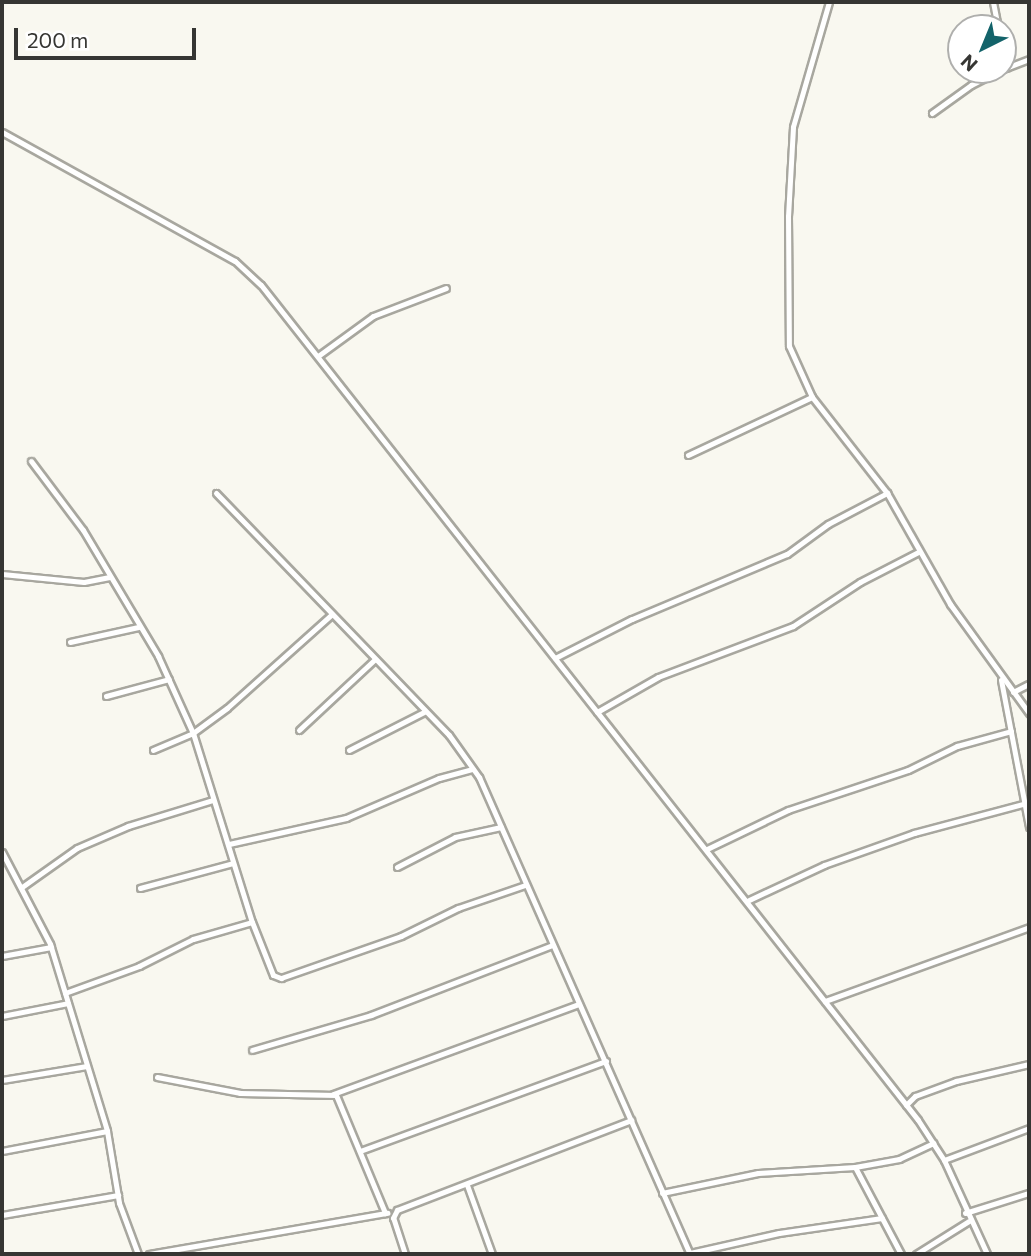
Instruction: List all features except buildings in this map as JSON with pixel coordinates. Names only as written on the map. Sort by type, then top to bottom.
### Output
[{"type":"street","points":[[829,2],[793,127],[786,331],[793,359],[812,397],[887,493],[918,552],[1000,677],[1029,713]]},
{"type":"street","points":[[932,113],[979,84]]},
{"type":"street","points":[[2,132],[235,261],[261,285],[748,900],[906,1105],[944,1160],[965,1213],[987,1254]]},
{"type":"street","points":[[318,356],[373,316],[446,288]]},
{"type":"street","points":[[688,455],[812,397]]},
{"type":"street","points":[[31,461],[83,530],[169,679],[192,733],[252,922],[273,975],[281,978],[525,886]]},
{"type":"street","points":[[216,493],[424,712],[473,769],[606,1061],[690,1254],[779,1233],[882,1218]]},
{"type":"street","points":[[555,658],[632,619],[787,554],[828,524],[887,493]]},
{"type":"street","points":[[597,712],[658,677],[793,626],[860,582],[918,552]]},
{"type":"street","points":[[2,574],[84,582],[110,577]]},
{"type":"street","points":[[153,750],[192,733],[255,685],[331,615]]},
{"type":"street","points":[[69,642],[138,627]]},
{"type":"street","points":[[299,730],[374,660]]},
{"type":"street","points":[[1000,677],[1029,827]]},
{"type":"street","points":[[106,696],[169,679]]},
{"type":"street","points":[[1013,692],[1029,684]]},
{"type":"street","points":[[349,750],[424,712]]},
{"type":"street","points":[[706,849],[788,810],[908,770],[957,746],[1011,731]]},
{"type":"street","points":[[229,844],[346,818],[429,782],[473,769]]},
{"type":"street","points":[[22,887],[77,848],[128,826],[213,800]]},
{"type":"street","points":[[748,900],[824,865],[914,833],[1023,804]]},
{"type":"street","points":[[397,867],[455,837],[501,827]]},
{"type":"street","points":[[2,852],[51,947],[107,1131],[118,1195],[138,1254]]},
{"type":"street","points":[[140,888],[233,863]]},
{"type":"street","points":[[65,993],[139,966],[193,939],[252,922]]},
{"type":"street","points":[[825,1001],[1029,927]]},
{"type":"street","points":[[252,1050],[371,1015],[552,945]]},
{"type":"street","points":[[2,956],[51,947]]},
{"type":"street","points":[[2,1016],[68,1003]]},
{"type":"street","points":[[157,1077],[240,1093],[333,1094],[579,1004]]},
{"type":"street","points":[[360,1151],[606,1061]]},
{"type":"street","points":[[906,1105],[915,1096],[956,1081],[1029,1064]]},
{"type":"street","points":[[2,1080],[87,1066]]},
{"type":"street","points":[[333,1094],[341,1103],[384,1213]]},
{"type":"street","points":[[149,1254],[394,1213],[631,1120]]},
{"type":"street","points":[[944,1160],[1029,1128]]},
{"type":"street","points":[[2,1151],[107,1131]]},
{"type":"street","points":[[663,1193],[758,1173],[855,1167],[899,1158],[933,1143]]},
{"type":"street","points":[[855,1167],[901,1254]]},
{"type":"street","points":[[467,1185],[492,1254]]},
{"type":"street","points":[[965,1213],[1029,1193]]},
{"type":"street","points":[[2,1215],[118,1195]]},
{"type":"street","points":[[394,1213],[405,1254]]},
{"type":"street","points":[[916,1254],[969,1221]]}]
